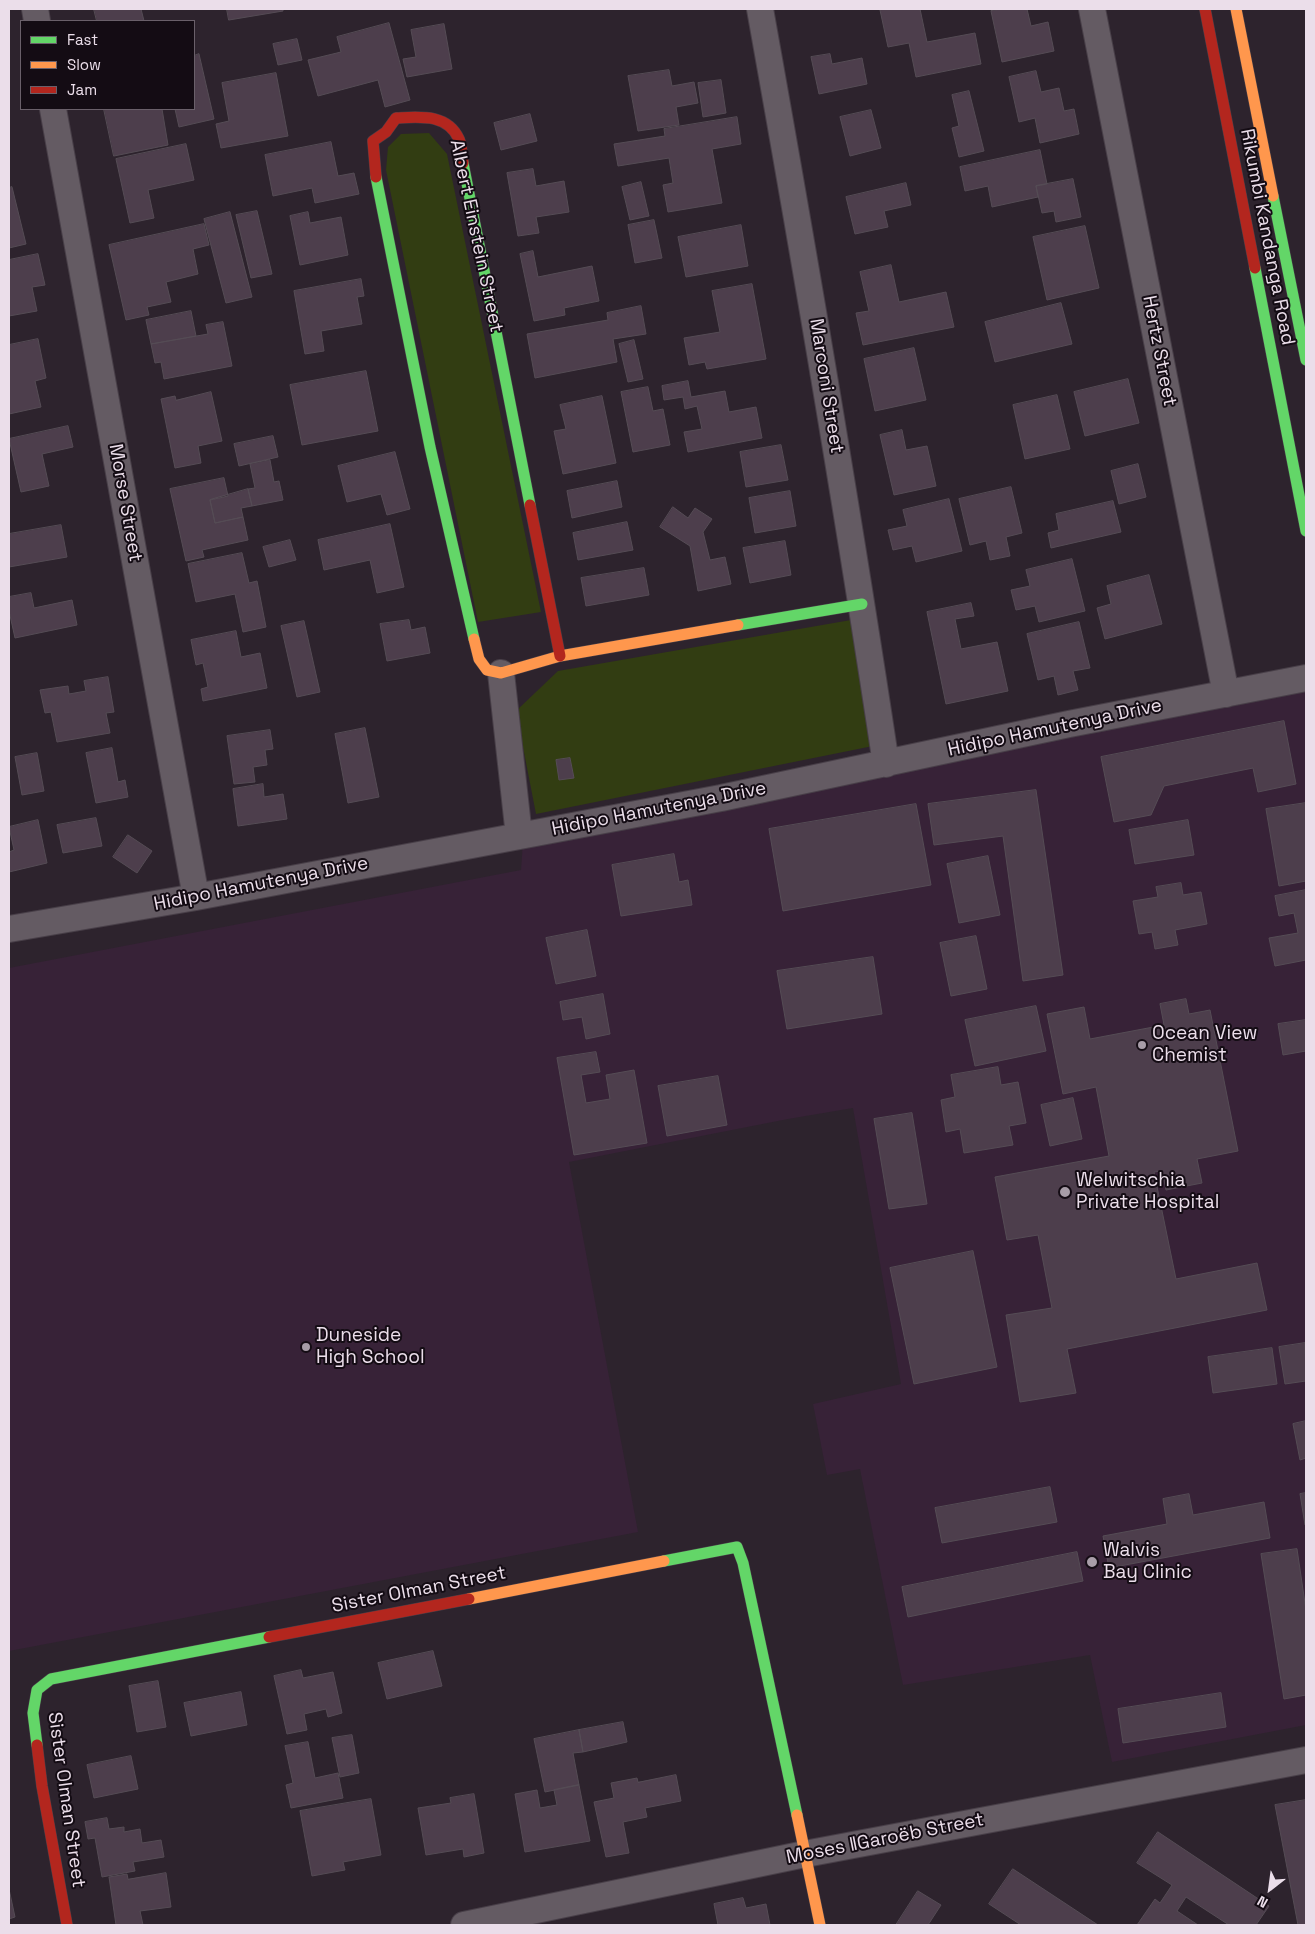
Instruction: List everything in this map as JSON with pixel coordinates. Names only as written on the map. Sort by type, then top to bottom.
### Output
[{"type":"street","name":"Marconi Street","points":[[760,9],[803,248],[862,604],[886,764]]},
{"type":"street","name":"Hertz Street","points":[[1092,9],[1226,694]]},
{"type":"street","name":"Rikumbi Kandanga Road","points":[[1206,9],[1306,531]]},
{"type":"street","name":"Rikumbi Kandanga Road","points":[[1236,9],[1306,360]]},
{"type":"street","name":"Morse Street","points":[[53,110],[196,897]]},
{"type":"street","name":"Albert Einstein Street","points":[[501,673],[487,670],[479,659],[430,447],[375,170],[373,141],[386,132],[396,118],[441,120],[452,127],[459,140],[560,656]]},
{"type":"street","points":[[519,836],[501,673],[560,656],[862,604]]},
{"type":"street","name":"Hidipo Hamutenya Drive","points":[[9,929],[196,897],[722,798],[1069,724],[1306,678]]},
{"type":"street","name":"Sister Olman Street","points":[[67,1925],[42,1786],[34,1713],[36,1690],[51,1679],[737,1547],[743,1563],[805,1854]]},
{"type":"street","name":"Moses ǁGaroëb Street","points":[[464,1925],[805,1854],[1306,1760]]},
{"type":"street","points":[[805,1854],[820,1925]]},
{"type":"shaded area","points":[[1306,682],[1306,1725],[1112,1762],[1090,1655],[903,1685],[860,1469],[827,1475],[813,1404],[901,1384],[853,1108],[569,1162],[638,1532],[9,1651],[9,968],[521,870],[524,827]]},
{"type":"green space","points":[[429,133],[447,154],[541,612],[478,622],[386,170],[388,147],[401,134]]},
{"type":"green space","points":[[851,620],[873,746],[536,814],[516,711],[558,671]]},
{"type":"building","points":[[94,9],[141,9],[144,20],[97,20]]},
{"type":"building","points":[[227,9],[283,9],[283,11],[229,20]]},
{"type":"building","points":[[920,9],[927,42],[975,33],[981,64],[916,77],[909,43],[888,47],[880,10]]},
{"type":"building","points":[[1027,9],[1031,26],[1048,22],[1054,51],[1002,62],[991,11]]},
{"type":"building","points":[[389,23],[410,100],[385,107],[378,80],[318,96],[308,60],[341,52],[337,37]]},
{"type":"building","points":[[444,24],[452,69],[407,77],[403,59],[416,57],[411,30]]},
{"type":"building","points":[[297,39],[302,60],[278,65],[273,44]]},
{"type":"building","points":[[199,54],[214,119],[179,127],[175,110],[195,110],[195,56]]},
{"type":"building","points":[[830,54],[832,64],[862,58],[867,84],[819,94],[811,57]]},
{"type":"building","points":[[669,70],[672,86],[694,82],[698,103],[676,107],[679,125],[638,131],[628,76]]},
{"type":"building","points":[[1036,71],[1041,92],[1059,88],[1064,111],[1074,109],[1079,134],[1040,143],[1035,118],[1019,122],[1009,77]]},
{"type":"building","points":[[276,73],[288,136],[221,148],[216,124],[229,121],[222,83]]},
{"type":"building","points":[[721,80],[726,113],[703,117],[698,83]]},
{"type":"building","points":[[969,91],[984,151],[959,157],[952,128],[959,126],[952,95]]},
{"type":"building","points":[[104,110],[162,110],[168,145],[114,156]]},
{"type":"building","points":[[871,110],[881,148],[850,156],[840,117]]},
{"type":"building","points":[[530,114],[537,141],[501,150],[494,123]]},
{"type":"building","points":[[737,117],[741,144],[712,149],[722,203],[668,212],[663,185],[673,183],[669,158],[618,166],[614,144],[665,136],[664,129]]},
{"type":"building","points":[[331,142],[338,176],[354,173],[359,194],[315,203],[312,188],[273,196],[265,155]]},
{"type":"building","points":[[186,144],[194,180],[148,190],[154,218],[130,223],[116,159]]},
{"type":"building","points":[[1040,150],[1047,184],[1036,186],[1038,197],[992,207],[988,186],[965,191],[960,167]]},
{"type":"building","points":[[533,169],[536,186],[564,181],[569,212],[536,217],[539,233],[518,236],[507,173]]},
{"type":"building","points":[[1073,179],[1081,217],[1056,222],[1054,211],[1042,213],[1036,186]]},
{"type":"building","points":[[641,182],[649,216],[630,220],[622,187]]},
{"type":"building","points":[[906,183],[911,205],[884,211],[888,227],[855,234],[846,197]]},
{"type":"building","points":[[12,187],[26,244],[9,248],[9,188]]},
{"type":"building","points":[[257,211],[272,274],[251,278],[236,215]]},
{"type":"building","points":[[230,212],[252,297],[226,303],[204,219]]},
{"type":"building","points":[[308,212],[310,223],[341,217],[348,255],[300,265],[290,216]]},
{"type":"building","points":[[654,220],[662,258],[635,263],[628,225]]},
{"type":"building","points":[[204,224],[209,245],[193,249],[198,274],[166,282],[171,302],[147,307],[149,315],[126,320],[109,245]]},
{"type":"building","points":[[741,225],[748,266],[686,277],[678,237]]},
{"type":"building","points":[[1085,226],[1099,288],[1047,300],[1033,237]]},
{"type":"building","points":[[533,251],[538,277],[592,266],[599,301],[564,308],[565,315],[534,321],[520,254]]},
{"type":"building","points":[[38,254],[45,285],[32,287],[37,311],[9,316],[9,260]]},
{"type":"building","points":[[891,265],[899,302],[946,292],[954,327],[863,345],[856,313],[869,311],[860,272]]},
{"type":"building","points":[[361,279],[364,296],[357,297],[362,324],[321,331],[324,351],[305,354],[294,291]]},
{"type":"building","points":[[752,284],[766,359],[707,369],[705,362],[689,365],[684,338],[720,332],[712,291]]},
{"type":"building","points":[[1061,303],[1072,344],[995,362],[985,322]]},
{"type":"building","points":[[641,306],[646,334],[613,339],[617,362],[535,378],[527,334],[608,320],[607,313]]},
{"type":"building","points":[[191,311],[196,336],[151,344],[146,320]]},
{"type":"building","points":[[223,322],[232,366],[164,379],[161,362],[155,363],[151,344],[208,334],[206,325]]},
{"type":"building","points":[[38,339],[46,378],[35,381],[41,407],[9,414],[9,345]]},
{"type":"building","points":[[634,340],[643,379],[628,382],[619,344]]},
{"type":"building","points":[[914,348],[926,400],[875,411],[864,359]]},
{"type":"building","points":[[366,371],[378,431],[302,445],[290,385]]},
{"type":"building","points":[[1128,379],[1139,423],[1085,436],[1074,392]]},
{"type":"building","points":[[688,381],[691,397],[725,391],[729,412],[756,407],[762,438],[688,452],[684,432],[702,429],[697,406],[685,409],[683,397],[664,400],[662,386]]},
{"type":"building","points":[[648,387],[653,411],[663,409],[670,445],[633,452],[621,392]]},
{"type":"building","points":[[211,392],[222,441],[198,446],[201,463],[175,468],[161,399],[175,396],[176,400]]},
{"type":"building","points":[[1057,395],[1070,449],[1025,459],[1013,405]]},
{"type":"building","points":[[602,396],[616,463],[563,474],[554,431],[566,429],[560,405]]},
{"type":"building","points":[[68,426],[73,447],[42,454],[49,486],[21,492],[9,439]]},
{"type":"building","points":[[902,430],[906,450],[927,446],[936,486],[894,495],[880,435]]},
{"type":"building","points":[[273,436],[278,457],[239,466],[234,444]]},
{"type":"building","points":[[781,445],[788,480],[746,487],[740,452]]},
{"type":"building","points":[[395,452],[410,509],[387,515],[381,494],[347,502],[338,466]]},
{"type":"building","points":[[270,460],[274,482],[279,481],[283,500],[252,506],[248,489],[255,488],[250,464]]},
{"type":"building","points":[[1138,464],[1146,497],[1119,504],[1111,471]]},
{"type":"building","points":[[224,478],[228,496],[210,500],[215,523],[243,517],[248,540],[202,550],[204,557],[186,561],[170,489]]},
{"type":"building","points":[[617,481],[622,507],[572,518],[567,491]]},
{"type":"building","points":[[1011,487],[1022,533],[1006,537],[1010,556],[990,560],[986,541],[970,545],[959,499]]},
{"type":"building","points":[[248,489],[252,506],[241,508],[243,517],[215,523],[210,500]]},
{"type":"building","points":[[790,491],[796,526],[755,533],[749,498]]},
{"type":"building","points":[[949,499],[962,551],[916,562],[912,546],[893,550],[888,530],[907,526],[903,510]]},
{"type":"building","points":[[1113,501],[1121,532],[1051,548],[1048,533],[1059,530],[1056,514]]},
{"type":"building","points":[[673,507],[688,518],[695,508],[712,519],[703,532],[710,560],[725,557],[731,584],[698,591],[690,546],[660,527]]},
{"type":"building","points":[[627,522],[633,550],[578,560],[573,533]]},
{"type":"building","points":[[390,524],[404,587],[377,593],[370,560],[324,570],[318,540]]},
{"type":"building","points":[[61,525],[67,557],[9,567],[9,534]]},
{"type":"building","points":[[290,540],[296,560],[269,567],[263,547]]},
{"type":"building","points":[[785,541],[791,575],[750,583],[743,548]]},
{"type":"building","points":[[242,553],[249,583],[257,581],[266,627],[243,632],[235,594],[196,602],[188,564]]},
{"type":"building","points":[[1072,559],[1085,611],[1039,622],[1035,606],[1016,610],[1011,590],[1030,586],[1026,570]]},
{"type":"building","points":[[644,568],[649,595],[586,606],[581,578]]},
{"type":"building","points":[[1149,575],[1162,624],[1105,639],[1097,608],[1111,604],[1107,586]]},
{"type":"building","points":[[31,593],[34,608],[72,600],[77,625],[15,638],[9,611],[9,597]]},
{"type":"building","points":[[971,603],[974,616],[955,619],[961,649],[997,642],[1008,691],[946,704],[927,612]]},
{"type":"building","points":[[409,620],[411,630],[425,627],[430,653],[387,661],[380,624]]},
{"type":"building","points":[[304,621],[320,692],[297,697],[281,626]]},
{"type":"building","points":[[1079,622],[1090,668],[1073,671],[1078,690],[1058,695],[1054,676],[1038,680],[1027,634]]},
{"type":"building","points":[[236,631],[241,657],[260,653],[267,688],[203,701],[201,689],[208,687],[203,663],[196,665],[191,640]]},
{"type":"building","points":[[108,677],[114,712],[106,713],[110,733],[57,742],[51,712],[45,713],[40,690],[68,686],[69,694],[86,691],[84,681]]},
{"type":"building","points":[[1284,721],[1296,784],[1258,792],[1253,768],[1164,786],[1151,815],[1114,822],[1101,757]]},
{"type":"building","points":[[365,728],[379,797],[348,803],[335,734]]},
{"type":"building","points":[[270,730],[273,749],[265,750],[267,765],[253,767],[255,782],[234,784],[227,736]]},
{"type":"building","points":[[112,748],[118,782],[125,780],[128,797],[96,803],[86,753]]},
{"type":"building","points":[[37,753],[44,791],[22,795],[15,757]]},
{"type":"building","points":[[570,758],[574,778],[559,780],[556,760]]},
{"type":"building","points":[[263,784],[264,797],[283,794],[287,819],[238,826],[233,789]]},
{"type":"building","points":[[1036,790],[1063,975],[1023,981],[1003,836],[934,845],[928,804]]},
{"type":"building","points":[[1306,803],[1306,881],[1279,886],[1266,809]]},
{"type":"building","points":[[916,804],[931,885],[783,911],[769,829]]},
{"type":"building","points":[[96,818],[102,846],[63,853],[57,825]]},
{"type":"building","points":[[38,820],[47,863],[9,872],[9,852],[14,850],[9,827]]},
{"type":"building","points":[[1188,820],[1194,855],[1135,864],[1129,830]]},
{"type":"building","points":[[128,835],[152,851],[137,873],[113,857]]},
{"type":"building","points":[[674,854],[679,882],[688,880],[692,905],[621,916],[612,865]]},
{"type":"building","points":[[988,856],[1000,915],[959,923],[947,864]]},
{"type":"building","points":[[1181,883],[1183,895],[1201,892],[1207,924],[1175,930],[1178,945],[1155,949],[1152,932],[1139,934],[1133,901],[1158,897],[1156,887]]},
{"type":"building","points":[[1306,890],[1306,960],[1275,966],[1269,938],[1298,933],[1294,913],[1279,916],[1275,896]]},
{"type":"building","points":[[587,930],[596,976],[556,984],[546,938]]},
{"type":"building","points":[[976,936],[987,989],[951,996],[940,943]]},
{"type":"building","points":[[873,957],[882,1014],[787,1029],[777,971]]},
{"type":"building","points":[[603,994],[610,1034],[586,1039],[582,1017],[563,1020],[560,1002]]},
{"type":"building","points":[[1186,999],[1189,1014],[1210,1010],[1238,1151],[1197,1159],[1202,1183],[1166,1190],[1162,1171],[1154,1172],[1176,1279],[1257,1263],[1267,1310],[1067,1349],[1076,1393],[1020,1402],[1006,1315],[1052,1308],[1038,1235],[1007,1240],[995,1177],[1109,1156],[1096,1087],[1063,1094],[1047,1014],[1084,1007],[1090,1039],[1164,1025],[1160,1004]]},
{"type":"building","points":[[1036,1006],[1046,1051],[975,1066],[965,1020]]},
{"type":"building","points":[[1306,1020],[1306,1051],[1283,1055],[1278,1024]]},
{"type":"building","points":[[596,1052],[600,1072],[581,1075],[586,1103],[610,1099],[606,1075],[634,1070],[647,1143],[574,1155],[557,1058]]},
{"type":"building","points":[[998,1067],[1001,1085],[1018,1082],[1026,1123],[1009,1126],[1013,1145],[964,1153],[960,1129],[946,1132],[941,1100],[955,1097],[951,1075]]},
{"type":"building","points":[[718,1076],[727,1125],[667,1136],[658,1086]]},
{"type":"building","points":[[1073,1098],[1082,1139],[1050,1146],[1041,1105]]},
{"type":"building","points":[[912,1113],[927,1204],[889,1209],[874,1119]]},
{"type":"building","points":[[973,1251],[997,1367],[914,1384],[890,1268]]},
{"type":"building","points":[[1305,1343],[1306,1381],[1285,1384],[1279,1347]]},
{"type":"building","points":[[1272,1348],[1277,1384],[1213,1393],[1208,1357]]},
{"type":"building","points":[[1306,1421],[1306,1458],[1300,1460],[1293,1424]]},
{"type":"building","points":[[1050,1487],[1057,1522],[942,1543],[935,1508]]},
{"type":"building","points":[[1306,1493],[1306,1525],[1305,1525],[1300,1494]]},
{"type":"building","points":[[1189,1494],[1193,1515],[1264,1502],[1270,1538],[1109,1568],[1103,1536],[1167,1524],[1163,1499]]},
{"type":"building","points":[[1297,1549],[1306,1610],[1306,1695],[1284,1699],[1261,1554]]},
{"type":"building","points":[[1077,1552],[1083,1581],[908,1617],[902,1587]]},
{"type":"building","points":[[433,1651],[442,1686],[387,1699],[378,1663]]},
{"type":"building","points":[[301,1670],[303,1678],[333,1672],[342,1713],[328,1717],[326,1709],[304,1714],[307,1730],[287,1734],[274,1676]]},
{"type":"building","points":[[158,1681],[166,1727],[137,1732],[129,1686]]},
{"type":"building","points":[[241,1692],[247,1725],[191,1736],[184,1703]]},
{"type":"building","points":[[1221,1693],[1226,1727],[1123,1743],[1118,1709]]},
{"type":"building","points":[[623,1722],[627,1742],[583,1752],[579,1730]]},
{"type":"building","points":[[579,1730],[583,1752],[573,1753],[579,1785],[545,1792],[534,1739]]},
{"type":"building","points":[[352,1735],[359,1773],[340,1777],[332,1738]]},
{"type":"building","points":[[308,1742],[315,1778],[338,1773],[343,1798],[291,1808],[286,1785],[293,1783],[285,1746]]},
{"type":"building","points":[[131,1756],[138,1789],[94,1798],[87,1765]]},
{"type":"building","points":[[676,1775],[681,1801],[645,1808],[647,1817],[623,1822],[629,1853],[606,1857],[594,1802],[614,1798],[611,1783],[637,1778],[638,1782]]},
{"type":"building","points":[[579,1785],[590,1841],[525,1852],[515,1794],[537,1790],[540,1808],[557,1805],[554,1790]]},
{"type":"building","points":[[474,1794],[484,1853],[464,1857],[463,1849],[426,1855],[418,1808],[451,1803],[450,1798]]},
{"type":"building","points":[[371,1799],[381,1855],[343,1862],[345,1870],[312,1876],[300,1811]]},
{"type":"building","points":[[1306,1800],[1306,1925],[1298,1925],[1275,1805]]},
{"type":"building","points":[[107,1818],[109,1829],[124,1827],[124,1832],[140,1829],[142,1843],[161,1840],[164,1857],[133,1862],[135,1871],[102,1877],[95,1838],[88,1839],[85,1822]]},
{"type":"building","points":[[1158,1832],[1269,1906],[1256,1925],[1229,1925],[1186,1897],[1177,1911],[1198,1925],[1137,1925],[1155,1899],[1160,1903],[1172,1885],[1137,1863]]},
{"type":"building","points":[[1013,1869],[1098,1925],[1021,1925],[989,1904]]},
{"type":"building","points":[[166,1873],[171,1907],[140,1911],[143,1925],[116,1925],[109,1877],[127,1874],[128,1879]]},
{"type":"building","points":[[9,1889],[15,1917],[9,1919]]},
{"type":"building","points":[[918,1891],[941,1905],[928,1925],[896,1925]]},
{"type":"building","points":[[743,1898],[746,1908],[766,1904],[770,1925],[718,1925],[714,1904]]},
{"type":"traffic: fast","points":[[463,163],[530,505]]},
{"type":"traffic: fast","points":[[376,177],[430,447],[474,639]]},
{"type":"traffic: fast","points":[[1273,196],[1306,360]]},
{"type":"traffic: fast","points":[[1255,268],[1306,531]]},
{"type":"traffic: fast","points":[[738,625],[862,604]]},
{"type":"traffic: fast","points":[[664,1561],[737,1547],[743,1563],[797,1815]]},
{"type":"traffic: fast","points":[[37,1745],[33,1713],[37,1690],[51,1679],[269,1637]]},
{"type":"traffic: slow","points":[[1236,9],[1273,196]]},
{"type":"traffic: slow","points":[[474,639],[479,659],[487,670],[501,673],[560,656],[738,625]]},
{"type":"traffic: slow","points":[[469,1599],[664,1561]]},
{"type":"traffic: slow","points":[[797,1815],[820,1925]]},
{"type":"traffic: jam","points":[[1205,9],[1255,268]]},
{"type":"traffic: jam","points":[[376,177],[373,141],[386,132],[396,118],[432,118],[447,125],[459,139],[463,163]]},
{"type":"traffic: jam","points":[[530,505],[560,656]]},
{"type":"traffic: jam","points":[[269,1637],[469,1599]]},
{"type":"traffic: jam","points":[[37,1745],[42,1786],[67,1925]]},
{"type":"place","name":"Ocean View Chemist","points":[[1142,1045]]},
{"type":"place","name":"Welwitschia Private Hospital","points":[[1065,1192]]},
{"type":"place","name":"Duneside High School","points":[[306,1347]]},
{"type":"place","name":"Walvis Bay Clinic","points":[[1092,1562]]}]
